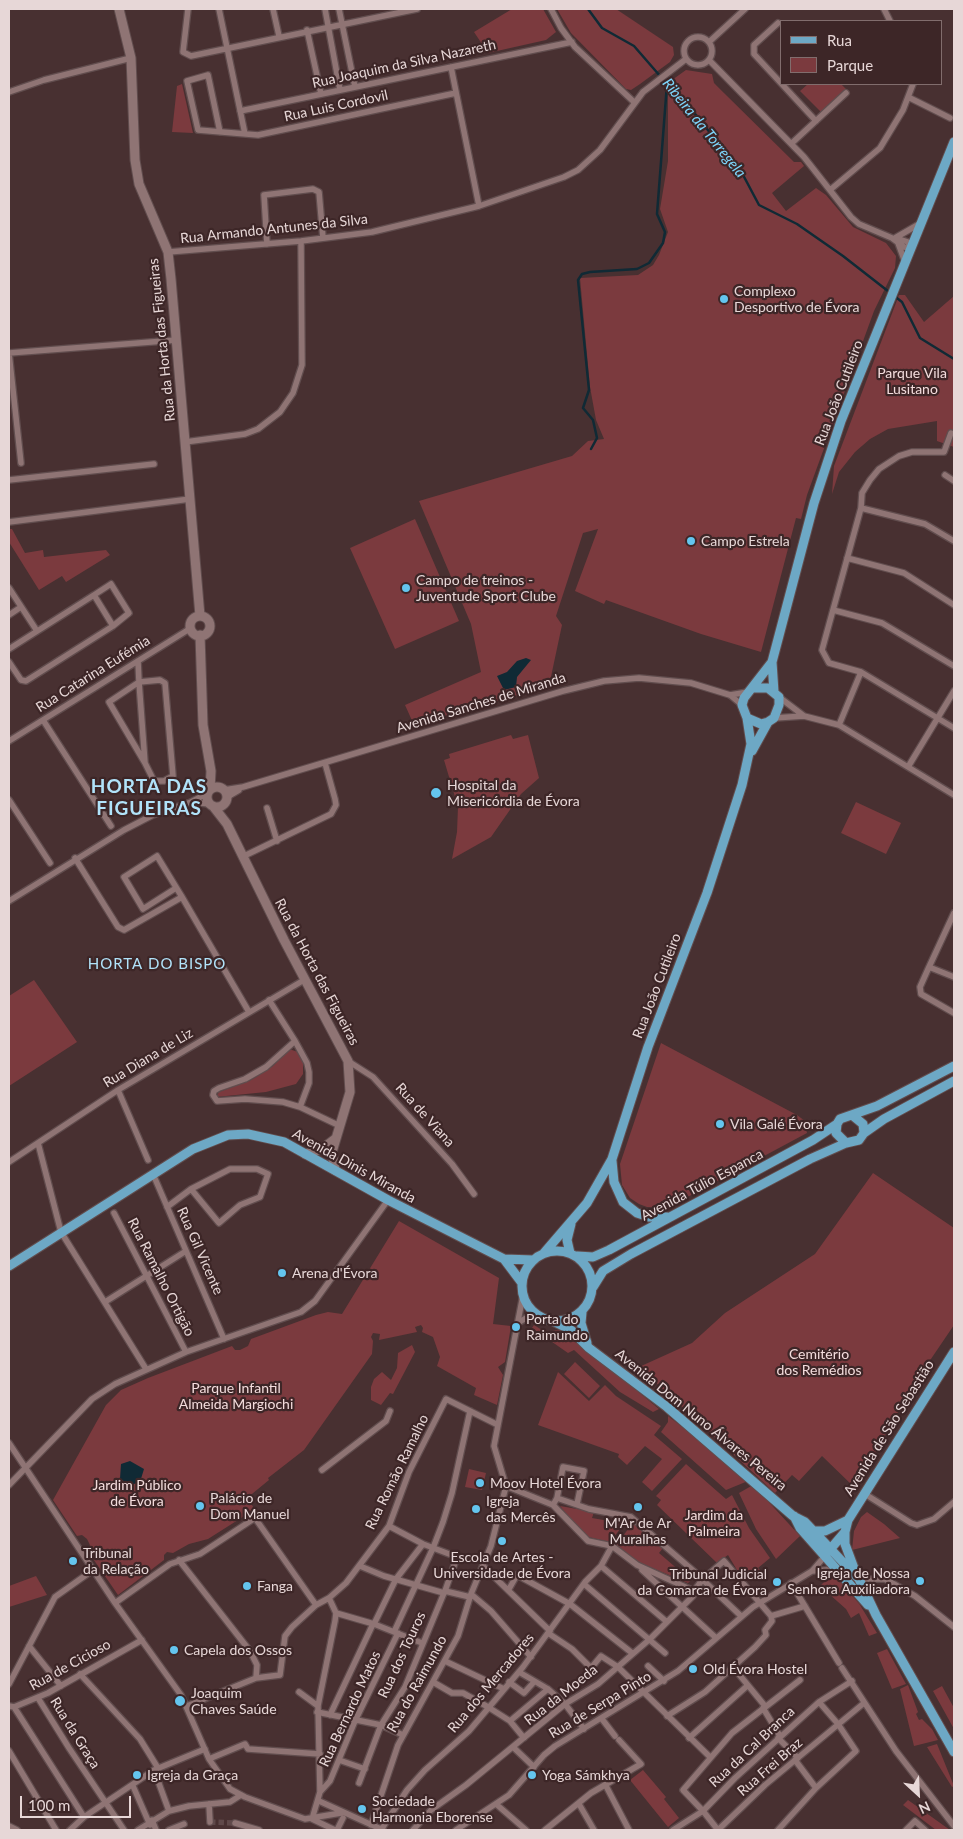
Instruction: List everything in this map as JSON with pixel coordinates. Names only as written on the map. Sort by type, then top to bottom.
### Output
[{"type":"main road","name":"Rua João Cutileiro","points":[[544,1253],[598,1188],[612,1160],[648,1047],[710,886],[750,753],[778,712],[772,662],[814,503],[841,421],[954,142]]},
{"type":"main road","name":"Rua João Cutileiro","points":[[750,753],[747,718],[742,705],[772,662]]},
{"type":"main road","points":[[751,690],[768,688],[776,694]]},
{"type":"main road","points":[[747,718],[760,724],[771,720]]},
{"type":"main road","name":"Avenida Túlio Espanca","points":[[573,1254],[593,1257],[813,1140],[837,1124],[844,1116],[852,1115],[899,1096],[954,1066]]},
{"type":"main road","name":"Avenida Túlio Espanca","points":[[593,1286],[603,1271],[615,1263],[810,1159],[846,1143],[855,1143],[884,1119],[954,1081]]},
{"type":"main road","points":[[852,1115],[863,1124],[864,1134]]},
{"type":"main road","points":[[837,1124],[838,1138],[846,1143]]},
{"type":"main road","name":"Avenida Dinis Miranda","points":[[9,1266],[203,1144],[228,1135],[259,1135],[284,1142],[388,1200],[504,1259],[533,1260]]},
{"type":"main road","points":[[612,1160],[617,1192],[629,1208],[649,1217],[673,1216]]},
{"type":"main road","name":"Rua João Cutileiro","points":[[572,1220],[567,1240],[573,1254]]},
{"type":"main road","points":[[562,1250],[573,1254],[589,1269],[593,1286],[588,1304],[582,1312],[564,1321],[553,1321],[538,1316],[526,1303],[522,1283],[527,1267],[533,1260],[544,1253],[562,1250]]},
{"type":"main road","name":"Avenida Dinis Miranda","points":[[504,1259],[522,1283]]},
{"type":"main road","points":[[582,1312],[583,1333],[590,1348]]},
{"type":"main road","name":"Avenida Dom Nuno Álvares Pereira","points":[[553,1321],[571,1330],[590,1348],[674,1413],[794,1516],[814,1530],[843,1575],[876,1615]]},
{"type":"main road","name":"Avenida de São Sebastião","points":[[858,1579],[847,1554],[845,1532],[848,1520],[954,1352]]},
{"type":"main road","name":"Avenida Dom Nuno Álvares Pereira","points":[[794,1516],[800,1528],[858,1579],[876,1615]]},
{"type":"main road","points":[[814,1530],[825,1531],[848,1520]]},
{"type":"main road","name":"Avenida de São Sebastião","points":[[828,1552],[845,1532]]},
{"type":"main road","points":[[876,1615],[954,1752]]},
{"type":"street","name":"Rua da Horta das Figueiras","points":[[119,9],[131,58],[135,160],[139,184],[168,252],[200,616],[207,619],[210,626],[207,632],[200,635],[203,725],[210,771],[209,792],[212,805],[227,824],[304,980],[348,1060],[350,1092],[332,1152],[335,1170]]},
{"type":"street","points":[[188,9],[183,52],[190,56],[342,24],[392,11],[417,9]]},
{"type":"street","points":[[219,9],[245,134]]},
{"type":"street","points":[[273,9],[279,36]]},
{"type":"street","points":[[325,9],[340,90]]},
{"type":"street","points":[[339,9],[355,87]]},
{"type":"street","points":[[551,9],[572,42],[634,102]]},
{"type":"street","points":[[709,42],[745,9]]},
{"type":"street","points":[[778,23],[754,45],[754,54],[780,82]]},
{"type":"street","points":[[307,30],[321,94]]},
{"type":"street","points":[[691,38],[704,38],[709,42],[712,53],[709,60],[705,63],[695,65],[686,59],[684,48],[691,38]]},
{"type":"street","name":"Rua Joaquim da Silva Nazareth","points":[[240,111],[572,42]]},
{"type":"street","points":[[9,92],[44,80],[131,58]]},
{"type":"street","name":"Rua Armando Antunes da Silva","points":[[168,252],[302,241],[405,225],[479,206],[564,177],[578,170],[600,150],[634,102],[652,85],[686,59]]},
{"type":"street","points":[[709,60],[792,143],[859,224],[895,240],[908,242],[911,248]]},
{"type":"street","points":[[451,67],[479,206]]},
{"type":"street","name":"Rua Luis Cordovil","points":[[220,132],[208,75],[187,81],[198,130],[220,132],[258,135],[456,93]]},
{"type":"street","points":[[783,85],[816,121]]},
{"type":"street","points":[[830,190],[880,148],[913,85]]},
{"type":"street","points":[[792,143],[846,93]]},
{"type":"street","points":[[908,97],[950,118]]},
{"type":"street","points":[[267,244],[263,198],[268,194],[313,189],[319,192],[324,238]]},
{"type":"street","points":[[895,240],[922,221]]},
{"type":"street","points":[[895,240],[906,263]]},
{"type":"street","points":[[185,442],[245,434],[258,429],[280,412],[293,393],[302,365],[302,241]]},
{"type":"street","points":[[21,464],[9,353],[177,340]]},
{"type":"street","points":[[951,433],[944,452],[912,452],[899,456],[879,469],[862,493],[861,508],[822,650],[824,657],[829,663],[861,672],[954,728]]},
{"type":"street","points":[[9,480],[154,464]]},
{"type":"street","points":[[945,474],[954,481]]},
{"type":"street","points":[[9,522],[190,499]]},
{"type":"street","points":[[861,508],[925,524],[954,541]]},
{"type":"street","points":[[846,558],[904,573],[954,605]]},
{"type":"street","points":[[9,649],[111,584],[129,615],[26,681],[21,680],[9,662]]},
{"type":"street","points":[[9,588],[37,631]]},
{"type":"street","points":[[94,595],[113,626]]},
{"type":"street","points":[[9,615],[21,607]]},
{"type":"street","points":[[833,610],[882,623],[954,666]]},
{"type":"street","points":[[200,616],[194,619],[191,628],[200,635]]},
{"type":"street","name":"Rua Catarina Eufémia","points":[[9,742],[191,628]]},
{"type":"street","points":[[138,661],[145,763]]},
{"type":"street","points":[[839,725],[861,672]]},
{"type":"street","name":"Avenida Sanches de Miranda","points":[[224,795],[243,787],[594,683],[639,678],[691,683],[730,695],[742,705]]},
{"type":"street","points":[[160,680],[165,683],[173,776],[164,781],[154,781],[109,702],[140,682],[160,680]]},
{"type":"street","name":"Avenida Sanches de Miranda","points":[[730,695],[751,690]]},
{"type":"street","points":[[908,767],[954,692]]},
{"type":"street","points":[[776,694],[804,716]]},
{"type":"street","points":[[771,720],[804,716],[839,725],[954,795]]},
{"type":"street","points":[[43,720],[111,826]]},
{"type":"street","points":[[242,857],[278,841],[330,814],[334,810],[335,800],[324,763]]},
{"type":"street","name":"Rua da Horta das Figueiras","points":[[210,771],[224,795],[227,824]]},
{"type":"street","points":[[9,901],[75,858],[145,819],[191,802],[209,792],[224,795]]},
{"type":"street","points":[[191,802],[212,805],[224,795]]},
{"type":"street","points":[[9,800],[50,863]]},
{"type":"street","points":[[266,808],[278,841]]},
{"type":"street","points":[[176,888],[143,909],[124,877],[157,856],[182,897],[249,1012]]},
{"type":"street","points":[[75,858],[118,926],[124,930],[182,897]]},
{"type":"street","points":[[954,913],[920,987],[921,994],[954,1013]]},
{"type":"street","points":[[929,966],[954,977]]},
{"type":"street","name":"Rua Diana de Liz","points":[[9,1162],[118,1090],[304,980]]},
{"type":"street","points":[[269,1000],[307,1063],[310,1082],[300,1107]]},
{"type":"street","points":[[295,1041],[261,1070],[214,1091],[213,1095],[216,1101],[266,1100],[300,1107],[340,1126]]},
{"type":"street","name":"Rua de Viana","points":[[348,1060],[373,1077],[448,1159],[474,1194]]},
{"type":"street","points":[[118,1090],[148,1160]]},
{"type":"street","name":"Rua da Horta das Figueiras","points":[[322,1164],[324,1153],[335,1138]]},
{"type":"street","points":[[305,1154],[322,1148],[335,1138]]},
{"type":"street","points":[[38,1143],[61,1232],[146,1369]]},
{"type":"street","points":[[167,1207],[192,1189],[230,1169],[256,1169],[268,1174],[260,1197],[240,1205],[219,1223],[192,1189]]},
{"type":"street","name":"Rua Gil Vicente","points":[[153,1174],[224,1338]]},
{"type":"street","points":[[9,1485],[92,1399],[146,1369],[186,1352],[301,1312],[315,1301],[388,1200]]},
{"type":"street","name":"Rua Ramalho Ortigão","points":[[114,1212],[186,1352]]},
{"type":"street","points":[[105,1302],[186,1251]]},
{"type":"street","points":[[523,1295],[494,1452],[506,1486],[553,1505],[582,1538],[612,1546],[637,1565],[715,1637]]},
{"type":"street","points":[[518,1323],[526,1318],[538,1316]]},
{"type":"street","name":"Rua Romão Ramalho","points":[[256,1678],[277,1676],[281,1673],[285,1636],[292,1626],[316,1605],[329,1598],[360,1566],[389,1526],[409,1472],[446,1399],[470,1411]]},
{"type":"street","points":[[322,1470],[386,1421],[390,1411]]},
{"type":"street","points":[[470,1411],[498,1425]]},
{"type":"street","name":"Rua Bernardo Matos","points":[[320,1792],[330,1781],[433,1548],[452,1493],[470,1411]]},
{"type":"street","points":[[9,1443],[93,1570],[187,1706],[209,1759],[226,1784],[241,1795],[336,1830],[342,1815]]},
{"type":"street","points":[[553,1505],[563,1467],[584,1471],[577,1504]]},
{"type":"street","name":"Rua do Raimundo","points":[[371,1825],[403,1735],[458,1636],[470,1595],[483,1566],[506,1486]]},
{"type":"street","points":[[865,1494],[911,1523],[918,1525],[934,1519],[954,1502]]},
{"type":"street","points":[[556,1498],[631,1517],[741,1616]]},
{"type":"street","points":[[115,1602],[170,1564],[200,1554],[255,1518],[316,1605]]},
{"type":"street","points":[[389,1526],[433,1548]]},
{"type":"street","points":[[330,1715],[396,1579],[423,1544]]},
{"type":"street","name":"Rua dos Mercadores","points":[[382,1830],[407,1790],[425,1770],[469,1731],[519,1672],[584,1584],[601,1566],[612,1546]]},
{"type":"street","name":"Rua dos Touros","points":[[359,1782],[381,1725],[405,1687],[445,1592],[457,1557],[433,1548]]},
{"type":"street","name":"Rua de Serpa Pinto","points":[[456,1830],[509,1795],[555,1746],[664,1681],[758,1602],[812,1570],[828,1552]]},
{"type":"street","points":[[179,1560],[232,1625],[257,1665],[256,1678],[187,1706]]},
{"type":"street","name":"Rua da Moeda","points":[[413,1830],[431,1810],[565,1704],[598,1684],[650,1639],[682,1608],[693,1596],[694,1591],[703,1580],[724,1561],[758,1602]]},
{"type":"street","points":[[637,1565],[694,1591]]},
{"type":"street","points":[[360,1566],[384,1576],[445,1592],[470,1595],[491,1611],[531,1657]]},
{"type":"street","points":[[483,1566],[509,1589],[549,1632],[572,1649],[591,1668],[601,1656],[616,1667],[710,1758]]},
{"type":"street","points":[[601,1566],[667,1622]]},
{"type":"street","points":[[9,1684],[55,1597],[93,1570]]},
{"type":"street","points":[[812,1570],[826,1570],[843,1575]]},
{"type":"street","points":[[509,1589],[517,1575],[570,1604],[632,1653]]},
{"type":"street","points":[[868,1596],[870,1585],[877,1578]]},
{"type":"street","points":[[858,1579],[885,1579],[915,1596],[954,1627]]},
{"type":"street","points":[[791,1583],[864,1703],[896,1751],[954,1826]]},
{"type":"street","points":[[584,1584],[665,1653]]},
{"type":"street","points":[[310,1819],[319,1801],[320,1754],[318,1709],[336,1613],[329,1598]]},
{"type":"street","points":[[667,1716],[705,1692],[766,1635],[765,1630],[772,1621],[771,1616],[758,1602]]},
{"type":"street","points":[[771,1616],[805,1606]]},
{"type":"street","points":[[336,1613],[373,1624],[422,1643]]},
{"type":"street","name":"Rua de Cicioso","points":[[11,1707],[38,1698],[142,1640]]},
{"type":"street","points":[[29,1646],[61,1686]]},
{"type":"street","points":[[445,1661],[504,1689]]},
{"type":"street","points":[[648,1666],[664,1681]]},
{"type":"street","points":[[733,1667],[764,1707],[779,1737],[816,1788]]},
{"type":"street","points":[[519,1672],[548,1689],[565,1704],[584,1729]]},
{"type":"street","points":[[80,1674],[140,1739],[156,1769],[169,1811]]},
{"type":"street","points":[[718,1830],[683,1790],[732,1733],[800,1680]]},
{"type":"street","name":"Rua da Cal Branca","points":[[673,1830],[703,1811],[779,1737],[819,1702],[852,1681]]},
{"type":"street","points":[[434,1682],[452,1693],[462,1693],[488,1707],[510,1721],[524,1738]]},
{"type":"street","points":[[509,1682],[524,1693],[534,1682]]},
{"type":"street","points":[[689,1738],[747,1686]]},
{"type":"street","points":[[510,1721],[548,1689]]},
{"type":"street","points":[[298,1692],[318,1709],[330,1715],[381,1725],[403,1735]]},
{"type":"street","name":"Rua da Graça","points":[[38,1698],[105,1804],[124,1830]]},
{"type":"street","points":[[778,1830],[816,1788],[856,1751],[838,1724],[819,1702]]},
{"type":"street","name":"Rua Frei Braz","points":[[718,1830],[765,1785],[864,1703]]},
{"type":"street","points":[[11,1707],[84,1817]]},
{"type":"street","points":[[545,1830],[605,1784],[641,1764],[602,1719]]},
{"type":"street","points":[[209,1759],[245,1744],[251,1757]]},
{"type":"street","points":[[513,1747],[534,1767]]},
{"type":"street","points":[[70,1830],[84,1817],[156,1769],[205,1749]]},
{"type":"street","points":[[248,1749],[320,1754]]},
{"type":"street","points":[[9,1751],[56,1830]]},
{"type":"street","points":[[339,1760],[365,1770]]},
{"type":"street","points":[[605,1784],[629,1830]]},
{"type":"street","points":[[133,1786],[156,1830]]},
{"type":"street","points":[[138,1830],[169,1811],[230,1802],[241,1795]]},
{"type":"street","points":[[319,1801],[342,1815]]},
{"type":"street","points":[[210,1804],[210,1822]]},
{"type":"street","points":[[496,1804],[526,1830]]},
{"type":"street","points":[[579,1804],[594,1830]]},
{"type":"street","points":[[310,1819],[334,1812],[382,1830]]},
{"type":"street","points":[[906,1830],[915,1821],[925,1830]]},
{"type":"street","points":[[235,1823],[259,1830]]},
{"type":"street","points":[[169,1830],[184,1824]]},
{"type":"street","points":[[9,1826],[17,1830]]},
{"type":"green space","points":[[512,9],[543,9],[556,32],[546,40],[488,53],[474,32]]},
{"type":"green space","points":[[557,9],[616,9],[673,47],[674,55],[670,62],[640,84],[631,90],[626,89],[571,33]]},
{"type":"green space","points":[[686,70],[712,74],[714,83],[724,93],[794,162],[801,162],[804,166],[772,193],[786,211],[816,188],[826,195],[853,227],[886,243],[896,256],[895,268],[874,311],[807,495],[801,519],[796,518],[761,652],[701,634],[606,600],[604,604],[575,591],[598,529],[583,533],[556,616],[562,625],[549,686],[414,725],[405,705],[481,672],[471,624],[419,501],[572,456],[588,441],[604,439],[596,420],[590,387],[580,278],[638,275],[653,265],[659,255],[668,232],[660,209],[668,161],[668,93],[672,80]]},
{"type":"green space","points":[[182,84],[193,133],[172,132],[177,86]]},
{"type":"green space","points":[[807,85],[842,85],[847,90],[822,113],[800,91]]},
{"type":"green space","name":"Parque Vila Lusitano","points":[[899,295],[905,295],[924,322],[954,296],[954,447],[937,441],[937,421],[888,429],[870,439],[855,452],[839,472],[832,494],[834,466]]},
{"type":"green space","name":"Campo de treinos - Juventude Sport Clube","points":[[415,519],[459,621],[395,649],[350,548]]},
{"type":"green space","points":[[9,529],[12,529],[25,553],[43,550],[44,557],[106,550],[110,555],[66,582],[62,576],[39,590],[9,542]]},
{"type":"green space","points":[[511,735],[513,739],[528,735],[539,778],[521,794],[491,837],[452,859],[457,832],[458,807],[444,760],[450,758],[449,754]]},
{"type":"green space","points":[[856,802],[901,823],[886,854],[841,833]]},
{"type":"green space","points":[[34,980],[77,1042],[9,1086],[9,996]]},
{"type":"green space","name":"Vila Galé Évora","points":[[661,1043],[797,1115],[805,1121],[807,1133],[667,1208],[647,1207],[639,1204],[630,1198],[622,1185],[620,1164]]},
{"type":"green space","points":[[289,1049],[298,1052],[303,1062],[303,1074],[296,1084],[266,1092],[216,1097],[219,1092],[251,1080],[273,1066]]},
{"type":"green space","name":"Cemitério dos Remédios","points":[[873,1173],[954,1228],[954,1325],[914,1384],[869,1464],[853,1486],[822,1456],[799,1481],[792,1475],[775,1493],[639,1367],[692,1343],[725,1313],[815,1254]]},
{"type":"green space","name":"Jardim Público de Évora","points":[[399,1221],[499,1278],[493,1324],[511,1326],[505,1362],[498,1367],[503,1375],[497,1405],[474,1395],[476,1388],[437,1366],[440,1357],[433,1337],[422,1332],[423,1328],[421,1325],[415,1327],[417,1332],[379,1340],[380,1334],[373,1333],[371,1337],[373,1341],[372,1354],[304,1450],[268,1478],[269,1480],[247,1498],[254,1508],[208,1539],[189,1544],[173,1553],[167,1552],[164,1555],[164,1560],[118,1595],[87,1550],[90,1545],[87,1539],[82,1535],[77,1536],[53,1500],[106,1405],[121,1390],[148,1378],[232,1346],[235,1350],[240,1350],[248,1346],[251,1339],[316,1315],[328,1312],[342,1314]]},
{"type":"green space","points":[[534,1325],[545,1332],[559,1330],[572,1337],[659,1409],[653,1412],[620,1392],[574,1350],[568,1353],[532,1328]]},
{"type":"green space","points":[[412,1345],[415,1352],[393,1394],[390,1393],[381,1405],[371,1400],[371,1387],[374,1379],[382,1372],[391,1380],[397,1368],[398,1353]]},
{"type":"green space","points":[[575,1362],[600,1386],[589,1398],[564,1374]]},
{"type":"green space","points":[[558,1372],[589,1401],[605,1385],[616,1396],[661,1426],[654,1435],[682,1459],[652,1491],[642,1482],[662,1459],[645,1446],[627,1465],[618,1457],[619,1454],[538,1425]]},
{"type":"green space","points":[[668,1416],[720,1456],[748,1481],[726,1490],[661,1432],[668,1422]]},
{"type":"green space","name":"Jardim da Palmeira","points":[[686,1464],[726,1499],[732,1495],[749,1528],[770,1558],[758,1568],[761,1571],[749,1577],[745,1571],[740,1575],[728,1555],[717,1563],[657,1505],[661,1500],[656,1496]]},
{"type":"green space","points":[[469,1469],[486,1473],[482,1490],[465,1487]]},
{"type":"green space","points":[[753,1485],[800,1536],[776,1559],[756,1529],[739,1493]]},
{"type":"green space","points":[[560,1506],[594,1512],[592,1518],[615,1522],[616,1518],[627,1520],[610,1542],[584,1536]]},
{"type":"green space","points":[[867,1512],[900,1538],[852,1550],[854,1531],[861,1517]]},
{"type":"green space","points":[[633,1523],[663,1548],[659,1553],[688,1578],[693,1574],[695,1576],[688,1583],[636,1561],[615,1546]]},
{"type":"green space","points":[[831,1575],[836,1576],[860,1605],[877,1633],[869,1636],[859,1613],[851,1618],[846,1609],[820,1586]]},
{"type":"green space","points":[[36,1576],[47,1595],[9,1607],[9,1586]]},
{"type":"green space","points":[[887,1649],[906,1684],[892,1689],[877,1653]]},
{"type":"green space","points":[[908,1685],[919,1720],[922,1719],[932,1729],[938,1740],[914,1746],[900,1689]]},
{"type":"green space","points":[[942,1686],[954,1708],[954,1729],[933,1691]]},
{"type":"green space","points":[[937,1744],[954,1786],[952,1787],[927,1747]]},
{"type":"green space","points":[[643,1770],[666,1797],[664,1799],[679,1818],[668,1827],[630,1780]]},
{"type":"green space","points":[[908,1800],[950,1830],[936,1830],[903,1805]]},
{"type":"water","points":[[526,658],[531,660],[517,677],[516,687],[504,690],[497,676],[507,672],[517,661]]},
{"type":"water","points":[[130,1461],[144,1469],[140,1482],[131,1485],[120,1479],[121,1464]]},
{"type":"waterway","name":"Ribeira da Torregela","points":[[588,9],[602,28],[634,46],[688,105],[742,173],[759,205],[797,224],[843,256],[902,302],[920,338],[954,359]]},
{"type":"waterway","points":[[591,449],[597,438],[593,420],[583,408],[589,390],[578,280],[582,274],[590,272],[637,269],[649,263],[663,243],[665,232],[657,214],[667,84]]},
{"type":"tunnel","points":[[210,1822],[235,1823]]},
{"type":"place","name":"Complexo Desportivo de Évora","points":[[724,299]]},
{"type":"place","name":"Campo Estrela","points":[[691,541]]},
{"type":"place","name":"Campo de treinos - Juventude Sport Clube","points":[[406,588]]},
{"type":"place","name":"Hospital da Misericórdia de Évora","points":[[436,793]]},
{"type":"place","name":"Vila Galé Évora","points":[[720,1124]]},
{"type":"place","name":"Arena d'Évora","points":[[282,1273]]},
{"type":"place","name":"Porta do Raimundo","points":[[516,1327]]},
{"type":"place","name":"Moov Hotel Évora","points":[[480,1483]]},
{"type":"place","name":"Palácio de Dom Manuel","points":[[200,1506]]},
{"type":"place","name":"M'Ar de Ar Muralhas","points":[[638,1507]]},
{"type":"place","name":"Igreja das Mercês","points":[[476,1509]]},
{"type":"place","name":"Escola de Artes - Universidade de Évora","points":[[502,1541]]},
{"type":"place","name":"Tribunal da Relação","points":[[73,1561]]},
{"type":"place","name":"Igreja de Nossa Senhora Auxiliadora","points":[[920,1581]]},
{"type":"place","name":"Tribunal Judicial da Comarca de Évora","points":[[777,1582]]},
{"type":"place","name":"Fanga","points":[[247,1586]]},
{"type":"place","name":"Capela dos Ossos","points":[[174,1650]]},
{"type":"place","name":"Old Évora Hostel","points":[[693,1669]]},
{"type":"place","name":"Joaquim Chaves Saúde","points":[[180,1701]]},
{"type":"place","name":"Igreja da Graça","points":[[137,1775]]},
{"type":"place","name":"Yoga Sámkhya","points":[[532,1775]]},
{"type":"place","name":"Sociedade Harmonia Eborense","points":[[362,1809]]},
{"type":"district","name":"HORTA DAS FIGUEIRAS","points":[[149,798]]},
{"type":"district","name":"HORTA DO BISPO","points":[[157,964]]},
{"type":"park label","name":"Parque Infantil Almeida Margiochi","points":[[236,1396]]}]
